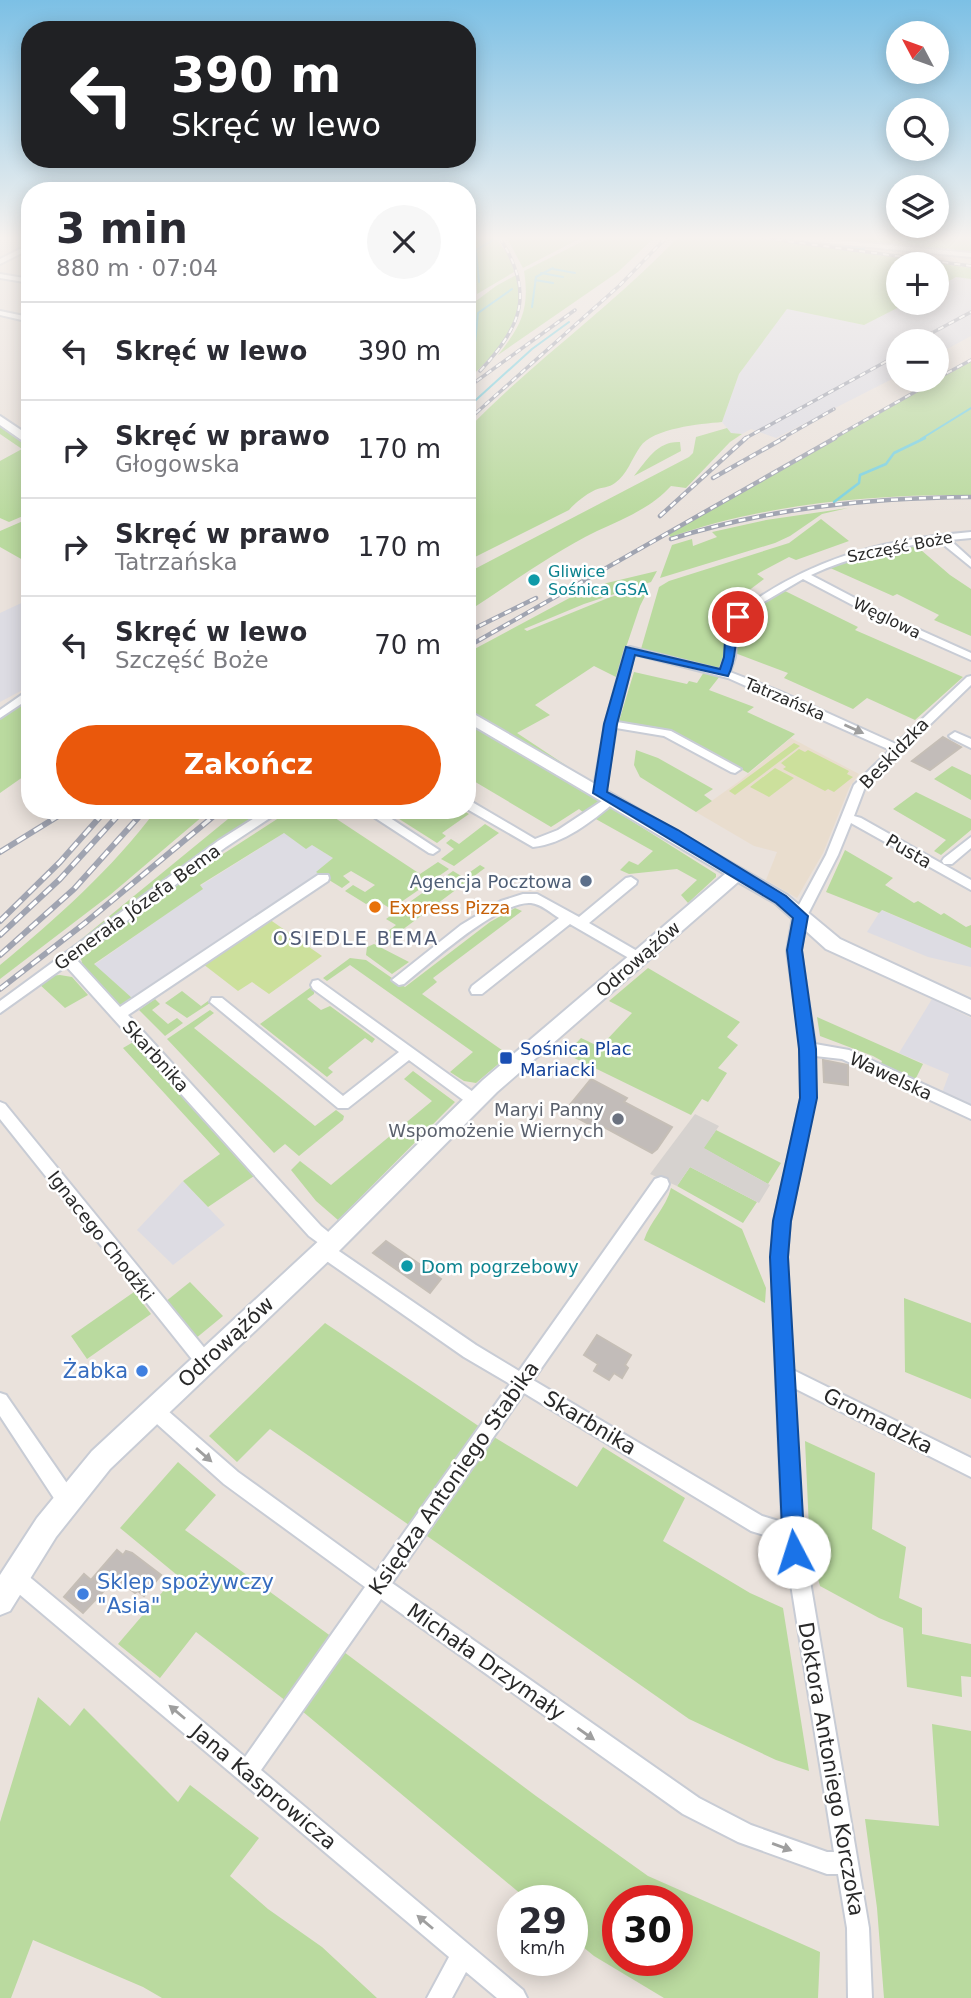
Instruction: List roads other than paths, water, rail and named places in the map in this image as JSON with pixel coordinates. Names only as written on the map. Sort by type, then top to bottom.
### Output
[{"type":"street","points":[[0,419],[21,435]]},
{"type":"street","name":"Szczęść Boże","points":[[724,673],[730,657],[733,621],[765,597],[838,560],[868,551],[971,535]]},
{"type":"street","points":[[942,538],[971,564]]},
{"type":"street","name":"Węglowa","points":[[804,576],[887,619],[971,657]]},
{"type":"street","name":"Tatrzańska","points":[[611,724],[630,650],[724,673],[896,748]]},
{"type":"street","name":"Beskidzka","points":[[800,916],[832,855],[860,785],[971,679]]},
{"type":"street","points":[[0,715],[21,699]]},
{"type":"street","points":[[476,720],[781,899],[826,940],[855,956],[971,1008]]},
{"type":"street","points":[[476,808],[533,843],[552,838],[605,796],[611,724],[667,733],[736,769]]},
{"type":"street","points":[[956,736],[971,744]]},
{"type":"street","name":"Pusta","points":[[846,818],[857,821],[971,886]]},
{"type":"street","name":"Generała Józefa Bema","points":[[0,1008],[222,844],[262,819]]},
{"type":"street","points":[[383,819],[433,850]]},
{"type":"street","points":[[948,861],[971,841]]},
{"type":"street","name":"Odrowążów","points":[[0,1601],[13,1576],[66,1499],[101,1460],[327,1247],[475,1101],[737,873]]},
{"type":"street","points":[[119,1014],[323,878]]},
{"type":"street","points":[[477,990],[631,881]]},
{"type":"street","points":[[399,981],[506,902],[534,898],[639,958]]},
{"type":"street","name":"Doktora Antoniego Korczoka","points":[[800,916],[794,950],[808,1049],[808,1098],[780,1236],[792,1534],[858,1928],[860,1998]]},
{"type":"street","name":"Skarbnika","points":[[68,959],[327,1247],[470,1351],[758,1524],[792,1534]]},
{"type":"street","points":[[318,985],[475,1101]]},
{"type":"street","points":[[216,1002],[343,1104],[409,1052]]},
{"type":"street","name":"Wawelska","points":[[808,1049],[844,1054],[971,1113]]},
{"type":"street","name":"Ignacego Chodźki","points":[[0,1108],[205,1363]]},
{"type":"street","name":"Księdza Antoniego Stabika","points":[[247,1772],[661,1185]]},
{"type":"street","name":"Gromadzka","points":[[784,1374],[971,1468]]},
{"type":"street","points":[[0,1401],[66,1499]]},
{"type":"street","name":"Michała Drzymały","points":[[153,1410],[231,1478],[691,1806],[746,1834],[827,1863],[847,1863]]},
{"type":"street","name":"Jana Kasprowicza","points":[[13,1576],[515,1998]]},
{"type":"street","points":[[439,1998],[463,1954]]},
{"type":"waterway","points":[[476,400],[532,349],[556,331]]},
{"type":"waterway","points":[[921,439],[971,408]]},
{"type":"waterway","points":[[834,502],[859,483],[860,475],[886,464],[894,453],[925,438]]},
{"type":"railway","points":[[480,371],[510,331]]},
{"type":"railway","points":[[476,382],[546,331]]},
{"type":"railway","points":[[476,413],[568,331]]},
{"type":"railway","points":[[949,372],[971,360]]},
{"type":"railway","points":[[744,439],[886,362]]},
{"type":"railway","points":[[832,439],[915,392]]},
{"type":"railway","points":[[781,439],[834,409]]},
{"type":"railway","points":[[660,516],[746,438]]},
{"type":"railway","points":[[713,478],[784,438]]},
{"type":"railway","points":[[476,642],[835,438]]},
{"type":"railway","points":[[671,539],[782,512],[894,500],[971,497]]},
{"type":"railway","points":[[476,628],[536,598]]},
{"type":"railway","points":[[0,852],[53,819]]},
{"type":"railway","points":[[0,921],[60,862],[98,819]]},
{"type":"railway","points":[[0,935],[60,879],[115,819]]},
{"type":"railway","points":[[0,955],[74,889],[137,819]]},
{"type":"railway","points":[[0,989],[85,923],[210,819]]},
{"type":"place","name":"Gliwice Sośnica GSA","points":[[534,580]]},
{"type":"place","name":"Agencja Pocztowa","points":[[586,881]]},
{"type":"place","name":"Express Pizza","points":[[375,907]]},
{"type":"place","name":"Sośnica Plac Mariacki","points":[[506,1058]]},
{"type":"place","name":"Maryi Panny Wspomożenie Wiernych","points":[[618,1119]]},
{"type":"place","name":"Dom pogrzebowy","points":[[407,1266]]},
{"type":"place","name":"Żabka","points":[[142,1371]]},
{"type":"place","name":"Sklep spożywczy \"Asia\"","points":[[83,1594]]},
{"type":"district","name":"OSIEDLE BEMA","points":[[356,938]]}]
